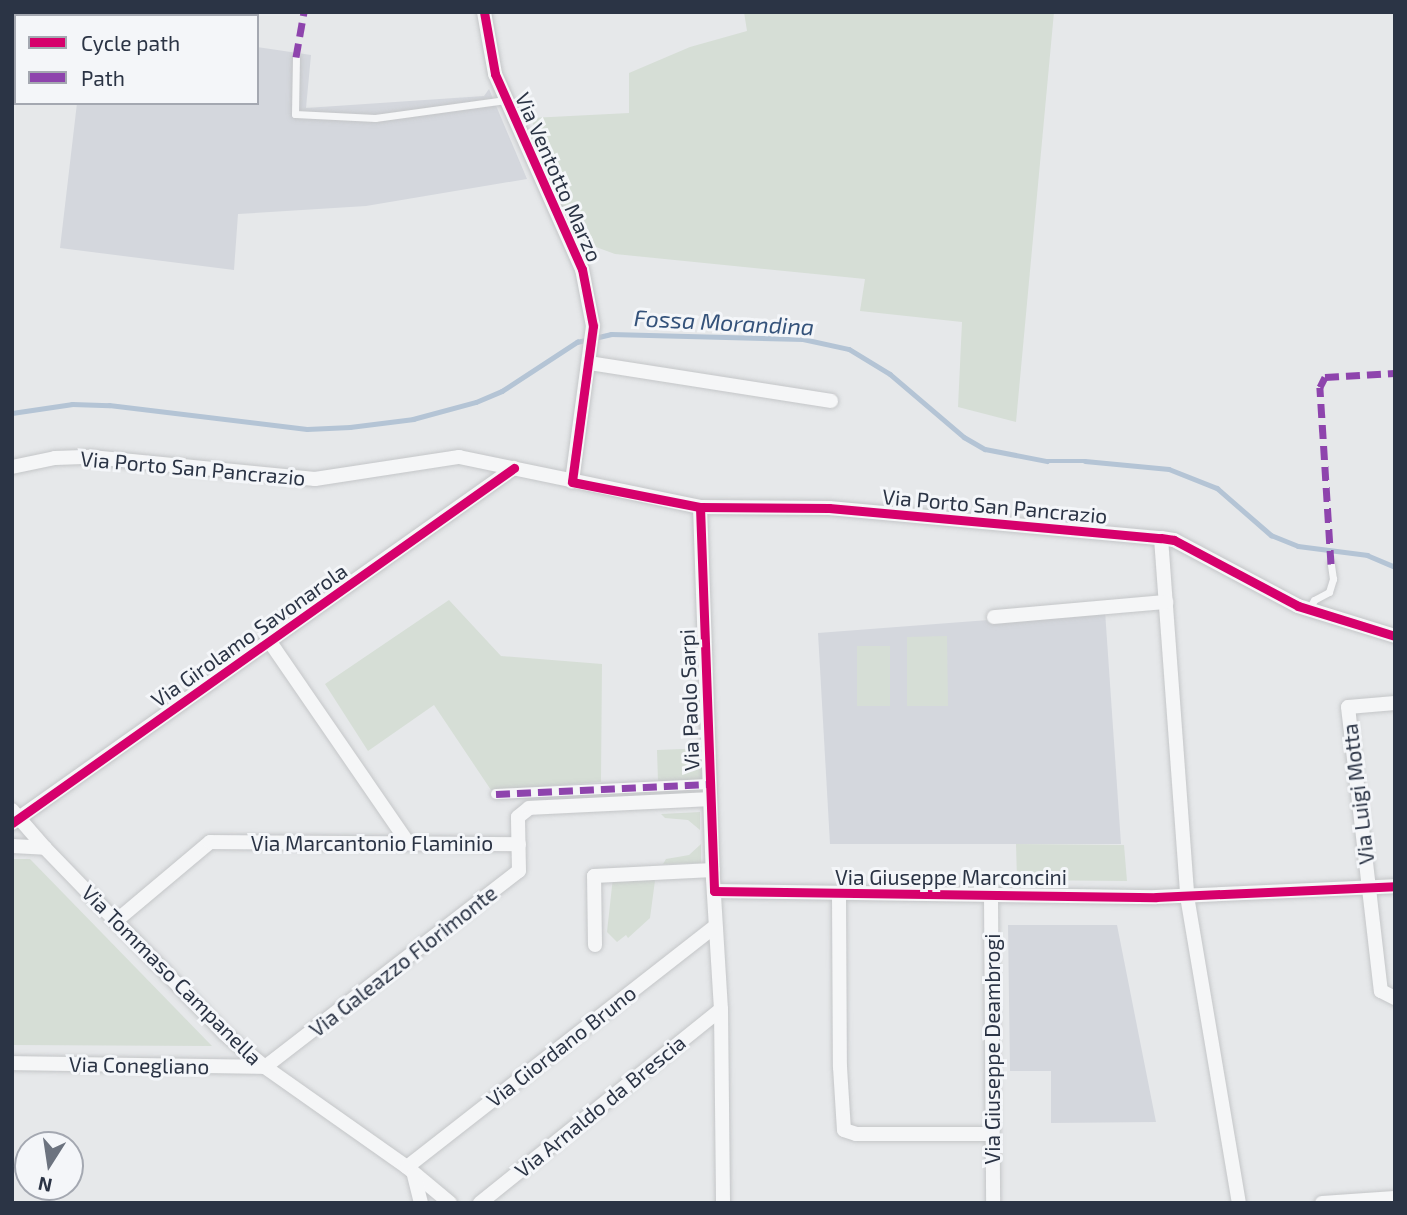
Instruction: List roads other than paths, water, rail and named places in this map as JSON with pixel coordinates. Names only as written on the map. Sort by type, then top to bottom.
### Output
[{"type":"street","name":"Via Ventotto Marzo","points":[[484,12],[495,74],[582,269],[593,326],[572,482]]},
{"type":"street","points":[[589,363],[831,401]]},
{"type":"street","name":"Via Porto San Pancrazio","points":[[12,467],[55,457],[91,457],[315,479],[459,457],[497,472]]},
{"type":"street","name":"Via Porto San Pancrazio","points":[[514,468],[701,507],[829,508],[1174,540],[1309,609],[1395,636]]},
{"type":"street","name":"Via Girolamo Savonarola","points":[[15,817],[270,642],[497,472],[514,468]]},
{"type":"street","name":"Via Paolo Sarpi","points":[[701,507],[709,791],[721,1009],[723,1203]]},
{"type":"street","points":[[1161,538],[1187,896],[1239,1203]]},
{"type":"street","points":[[994,617],[1166,602]]},
{"type":"street","points":[[270,642],[408,843]]},
{"type":"street","name":"Via Luigi Motta","points":[[1369,887],[1348,707],[1395,703]]},
{"type":"street","points":[[495,794],[709,791]]},
{"type":"street","name":"Via Marcantonio Flaminio","points":[[116,921],[211,842],[519,844],[518,817],[529,807],[709,791]]},
{"type":"street","name":"Via Tommaso Campanella","points":[[15,817],[224,1032],[265,1067],[410,1170],[450,1203]]},
{"type":"street","name":"Via Galeazzo Florimonte","points":[[265,1067],[519,871],[519,844]]},
{"type":"street","points":[[12,846],[45,848]]},
{"type":"street","points":[[595,945],[594,876],[713,870]]},
{"type":"street","name":"Via Giuseppe Marconcini","points":[[714,891],[1187,896],[1395,886]]},
{"type":"street","points":[[1369,887],[1381,991],[1395,998]]},
{"type":"street","points":[[839,894],[840,1067],[844,1130],[856,1134],[992,1134]]},
{"type":"street","name":"Via Giuseppe Deambrogi","points":[[991,896],[993,1203]]},
{"type":"street","name":"Via Giordano Bruno","points":[[410,1170],[715,926]]},
{"type":"street","name":"Via Arnaldo da Brescia","points":[[480,1203],[721,1009]]},
{"type":"street","name":"Via Conegliano","points":[[12,1063],[265,1067]]},
{"type":"street","points":[[410,1170],[421,1203]]},
{"type":"street","points":[[1322,1203],[1395,1198]]},
{"type":"lane","points":[[296,57],[295,114],[375,118],[506,100]]},
{"type":"lane","points":[[1309,609],[1314,600],[1329,592],[1333,579],[1331,564]]},
{"type":"waterway","name":"Fossa Morandina","points":[[12,413],[72,404],[109,405],[307,429],[350,427],[413,419],[476,402],[502,391],[577,342],[611,334],[803,339],[849,349],[890,374],[964,437],[985,449],[1047,461],[1085,461],[1169,469],[1217,488],[1271,535],[1298,546],[1367,555],[1395,567]]}]
